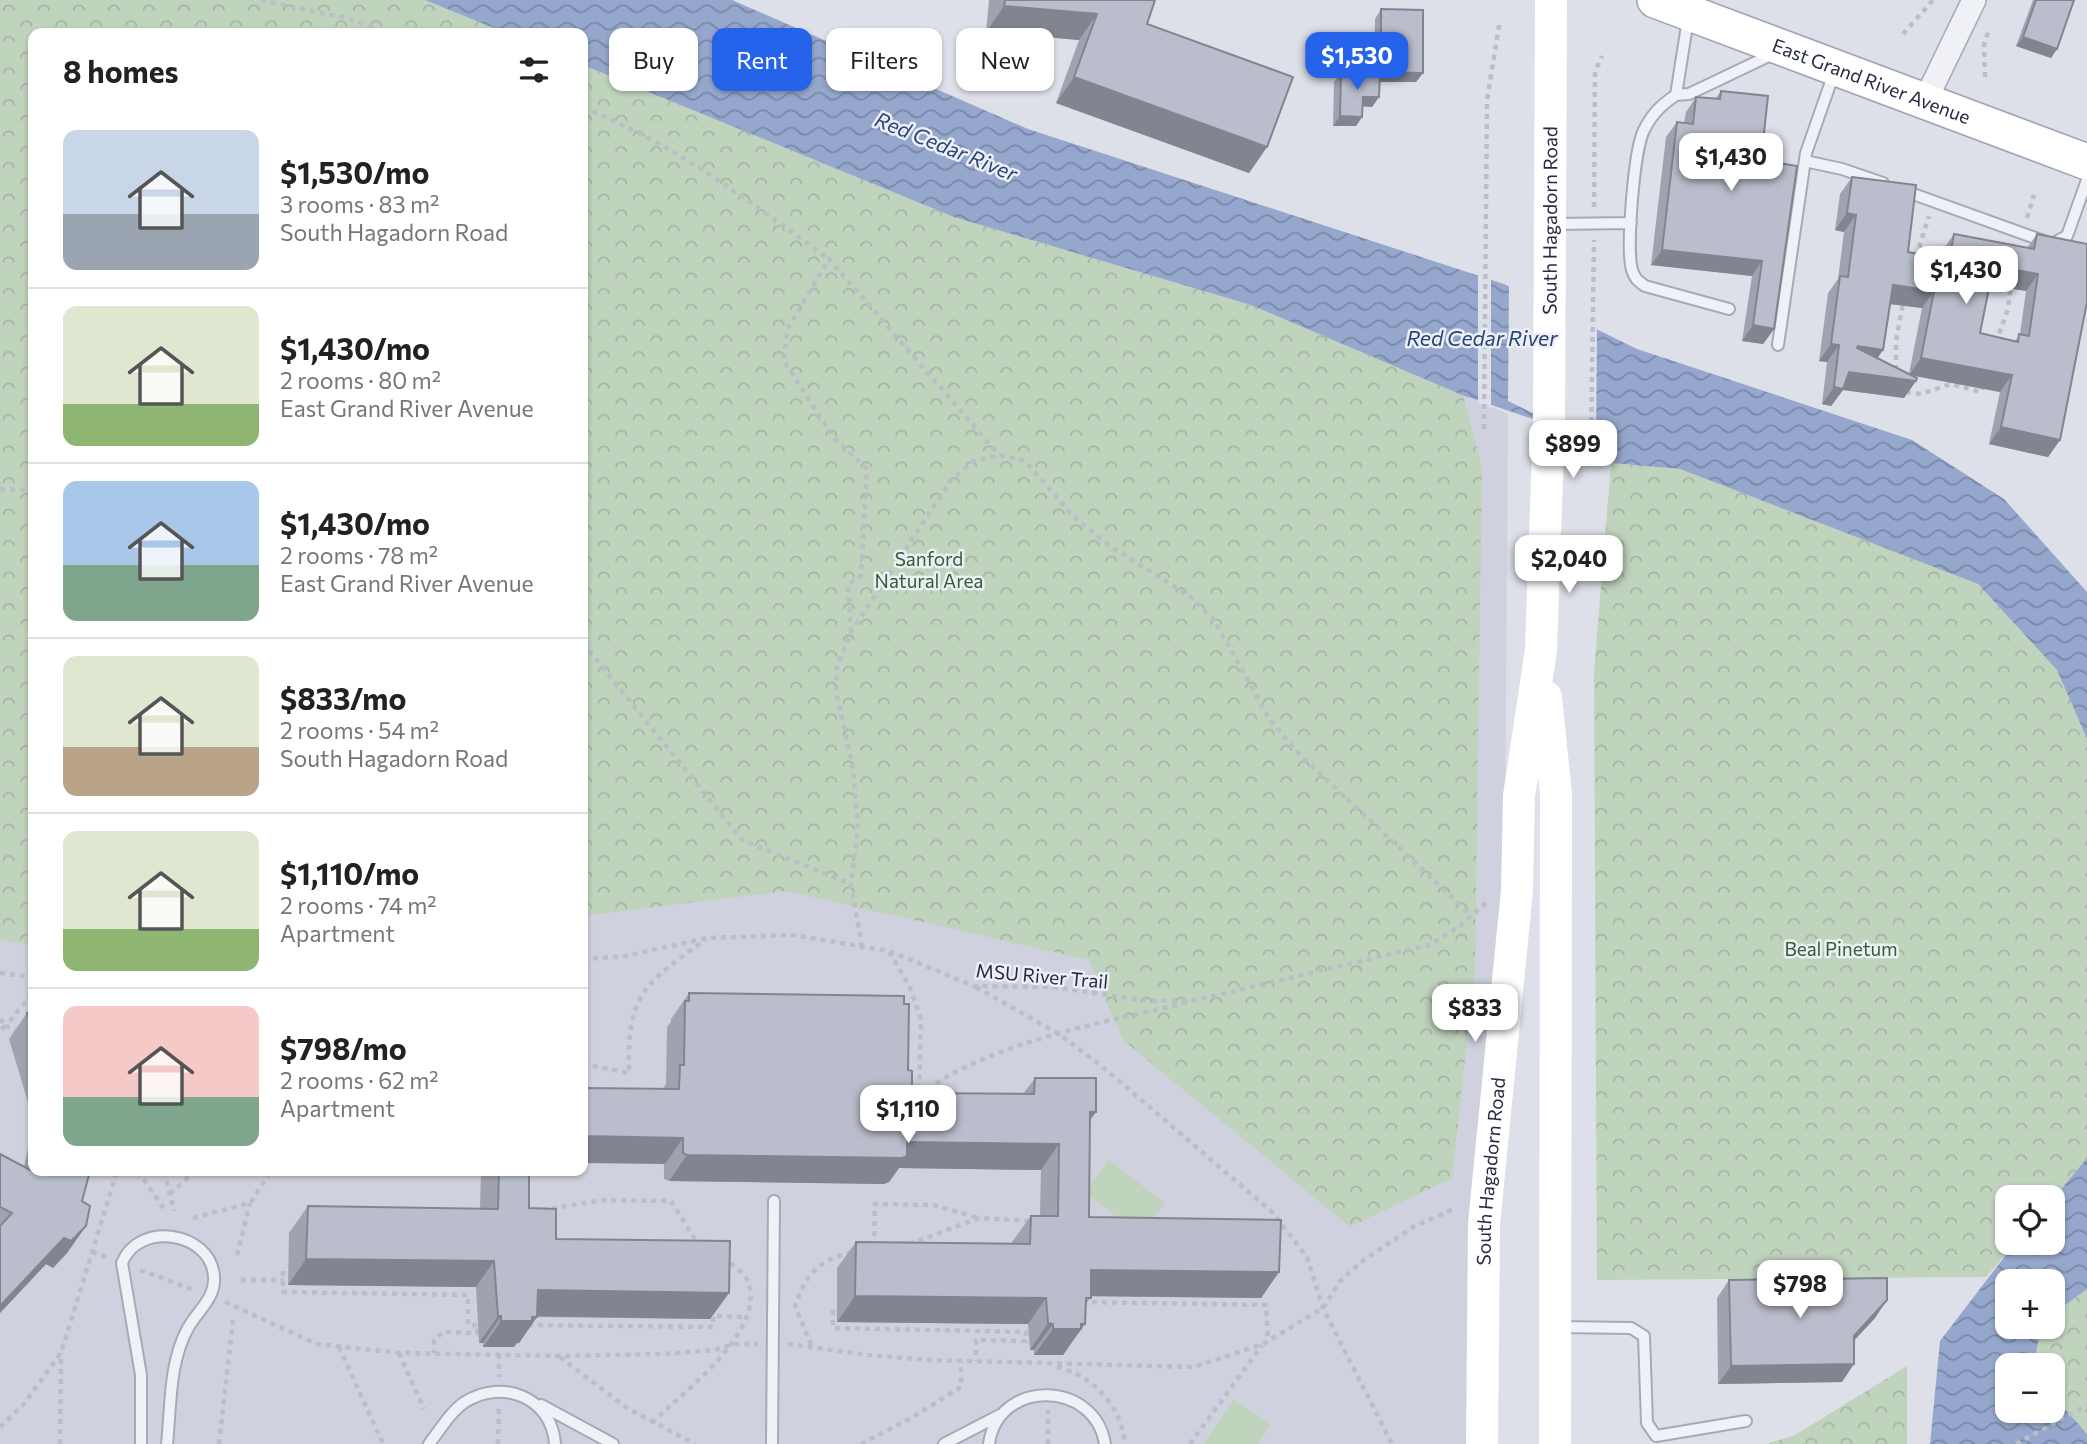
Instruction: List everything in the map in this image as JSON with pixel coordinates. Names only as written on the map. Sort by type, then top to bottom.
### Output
[{"type":"main road","name":"East Grand River Avenue","points":[[1655,0],[2087,162]]},
{"type":"street","name":"South Hagadorn Road","points":[[1482,1444],[1484,1224],[1517,890],[1519,796],[1541,650],[1549,422],[1551,0]]},
{"type":"street","points":[[1925,101],[1974,0]]},
{"type":"street","name":"South Hagadorn Road","points":[[1541,650],[1556,795],[1555,1444]]},
{"type":"lane","points":[[1676,95],[1689,12]]},
{"type":"lane","points":[[1729,309],[1645,286],[1636,280],[1631,268],[1631,223],[1642,133],[1657,108],[1676,95],[1689,94],[1785,48]]},
{"type":"lane","points":[[1778,345],[1805,161],[1836,67]]},
{"type":"lane","points":[[1805,161],[1842,169],[2052,244],[2067,236],[2087,180]]},
{"type":"lane","points":[[1551,224],[1631,223]]},
{"type":"lane","points":[[772,1444],[774,1201]]},
{"type":"lane","points":[[141,1444],[141,1375],[122,1263],[129,1248],[139,1240],[157,1236],[177,1237],[190,1242],[210,1263],[214,1275],[211,1297],[188,1328],[177,1354],[167,1444]]},
{"type":"lane","points":[[1555,1327],[1639,1330],[1647,1344],[1647,1423],[1656,1436],[1746,1421]]},
{"type":"lane","points":[[429,1444],[454,1410],[475,1397],[499,1390],[527,1397],[613,1444]]},
{"type":"lane","points":[[944,1444],[1031,1396],[1048,1394],[1070,1398],[1092,1415],[1105,1444]]},
{"type":"lane","points":[[527,1397],[547,1415],[555,1444]]},
{"type":"lane","points":[[989,1444],[1002,1414]]},
{"type":"path","points":[[261,0],[347,18],[374,28]]},
{"type":"path","points":[[1903,34],[1933,0]]},
{"type":"path","points":[[1484,429],[1487,100],[1500,20]]},
{"type":"path","points":[[1985,77],[1984,45],[1990,26]]},
{"type":"path","points":[[1591,442],[1595,72],[1602,56]]},
{"type":"path","points":[[588,110],[617,121],[686,157],[829,259],[999,455]]},
{"type":"path","points":[[2022,233],[2035,195]]},
{"type":"path","points":[[1915,263],[1934,202]]},
{"type":"path","points":[[829,259],[788,328],[783,360],[834,438],[867,469],[861,576],[848,585],[851,632]]},
{"type":"path","points":[[1995,346],[2008,309],[2011,282]]},
{"type":"path","points":[[1896,380],[1896,341],[1907,292]]},
{"type":"path","points":[[1902,391],[1922,394],[1951,384],[1981,392],[1984,380]]},
{"type":"path","points":[[862,947],[850,884],[858,830],[853,768],[836,691],[837,666],[851,632],[951,480],[973,461],[999,455],[1025,461],[1074,517],[1110,546],[1191,597],[1214,620],[1270,720],[1298,752],[1472,916]]},
{"type":"path","points":[[0,489],[28,489]]},
{"type":"path","points":[[588,649],[742,840],[850,884]]},
{"type":"path","name":"MSU River Trail","points":[[588,959],[626,956],[707,937],[793,934],[889,951],[974,986],[1053,987],[1149,1001],[1196,1000],[1429,945],[1472,916],[1487,901]]},
{"type":"path","points":[[588,1065],[629,1073],[630,1020],[646,986],[707,937]]},
{"type":"path","points":[[889,951],[909,985],[921,1019],[919,1094],[990,1054],[1196,1000]]},
{"type":"path","points":[[0,974],[28,977]]},
{"type":"path","points":[[974,986],[1059,1034],[1104,1068],[1272,1212],[1307,1257],[1323,1307],[1392,1444]]},
{"type":"path","points":[[0,1030],[28,998]]},
{"type":"path","points":[[0,1019],[13,1031],[23,1030]]},
{"type":"path","points":[[60,1444],[61,1353],[115,1176]]},
{"type":"path","points":[[141,1176],[164,1209]]},
{"type":"path","points":[[165,1176],[174,1211]]},
{"type":"path","points":[[170,1194],[190,1176]]},
{"type":"path","points":[[237,1255],[250,1203],[268,1176]]},
{"type":"path","points":[[531,1211],[603,1200],[671,1201],[702,1252]]},
{"type":"path","points":[[193,1218],[250,1203]]},
{"type":"path","points":[[874,1246],[874,1204],[933,1205],[979,1218],[1030,1219],[1030,1227]]},
{"type":"path","points":[[92,1252],[238,1306],[317,1344],[399,1353],[559,1356],[665,1354],[714,1350],[734,1344],[773,1344],[811,1346],[868,1355],[961,1361],[1194,1367],[1268,1341],[1323,1307],[1341,1280],[1364,1260],[1413,1227],[1456,1208]]},
{"type":"path","points":[[896,1245],[907,1245],[979,1218]]},
{"type":"path","points":[[811,1346],[795,1306],[805,1278],[831,1258],[874,1246],[885,1246]]},
{"type":"path","points":[[652,1423],[734,1344],[747,1318],[752,1306],[747,1280],[722,1256]]},
{"type":"path","points":[[283,1271],[283,1292],[468,1295],[468,1325],[478,1325],[477,1333],[443,1332],[434,1340],[434,1353]]},
{"type":"path","points":[[241,1280],[283,1280]]},
{"type":"path","points":[[1077,1312],[1077,1302],[1266,1306],[1268,1341]]},
{"type":"path","points":[[833,1310],[833,1328],[1026,1332],[1026,1341],[976,1340],[976,1361]]},
{"type":"path","points":[[520,1325],[713,1327],[713,1316],[747,1318]]},
{"type":"path","points":[[219,1444],[233,1320]]},
{"type":"path","points":[[1190,1444],[1262,1344]]},
{"type":"path","points":[[338,1346],[383,1444]]},
{"type":"path","points":[[0,1427],[24,1404],[61,1353]]},
{"type":"path","points":[[399,1353],[424,1409]]},
{"type":"path","points":[[499,1354],[499,1368]]},
{"type":"path","points":[[559,1356],[593,1385],[652,1423],[695,1444]]},
{"type":"path","points":[[861,1444],[911,1418],[961,1387],[961,1361]]},
{"type":"path","points":[[2015,1444],[2087,1405]]},
{"type":"path","points":[[498,1444],[499,1409]]},
{"type":"shaded area","points":[[0,0],[425,0],[494,28],[28,28],[28,1176],[588,1176],[588,67],[609,76],[609,91],[646,91],[954,217],[1251,305],[1508,414],[1505,843],[1467,1444],[0,1444]]},
{"type":"green space","points":[[0,0],[425,0],[494,28],[28,28],[28,944],[0,940]]},
{"type":"green space","name":"Sanford Natural Area","points":[[588,67],[609,76],[609,91],[646,91],[954,217],[1251,305],[1463,395],[1482,468],[1475,971],[1452,1178],[1350,1227],[1123,1040],[1089,960],[786,891],[588,915]]},
{"type":"green space","name":"Beal Pinetum","points":[[1611,463],[1680,469],[1978,584],[2057,670],[2087,739],[2087,1158],[2065,1185],[1995,1185],[1995,1255],[2005,1255],[1986,1277],[1597,1280],[1594,673]]},
{"type":"green space","points":[[1109,1160],[1165,1203],[1140,1235],[1084,1192]]},
{"type":"green space","points":[[2087,1289],[2087,1434],[2065,1409],[2065,1353],[2036,1353],[2039,1339],[2065,1339],[2065,1305]]},
{"type":"green space","points":[[1907,1366],[1907,1444],[1767,1444],[1795,1435]]},
{"type":"green space","points":[[1233,1399],[1271,1424],[1258,1444],[1204,1444]]},
{"type":"water","name":"Red Cedar River","points":[[425,0],[732,0],[796,28],[712,28],[712,91],[812,91],[812,35],[826,41],[826,91],[941,91],[1028,129],[1504,284],[1637,349],[1912,440],[2004,499],[2087,592],[2087,739],[2057,670],[1978,584],[1680,469],[1611,463],[1601,442],[1462,395],[1251,305],[954,217],[646,91],[698,91],[698,28],[609,28],[609,76],[588,67],[588,28],[494,28]]},
{"type":"water","points":[[2087,1158],[2087,1289],[2065,1305],[2065,1269],[1995,1269],[2006,1255],[2065,1255],[2065,1185]]},
{"type":"water","points":[[1995,1269],[1995,1339],[2039,1339],[2036,1353],[1995,1353],[1995,1423],[2065,1423],[2065,1409],[2087,1434],[2087,1444],[1930,1444],[1940,1341]]},
{"type":"pier","points":[[1478,271],[1491,276],[1491,408],[1478,403]]},
{"type":"pier","points":[[1509,282],[1597,326],[1596,444],[1508,401]]},
{"type":"building","points":[[1005,0],[1155,0],[1147,24],[1293,77],[1267,147],[1074,77],[1097,14],[1004,6]]},
{"type":"building","points":[[2036,0],[2074,0],[2057,49],[2023,37]]},
{"type":"building","points":[[1381,9],[1423,10],[1423,73],[1381,72]]},
{"type":"building","points":[[1341,73],[1380,74],[1379,97],[1363,97],[1362,117],[1340,116]]},
{"type":"building","points":[[1721,91],[1768,96],[1761,160],[1797,166],[1774,329],[1753,325],[1762,261],[1662,250],[1677,122],[1693,124],[1696,97],[1720,99]]},
{"type":"building","points":[[1852,177],[1916,185],[1908,252],[1949,260],[1954,234],[2034,249],[2037,234],[2087,244],[2087,302],[2060,440],[2001,427],[2012,375],[1921,358],[1934,291],[1893,285],[1883,350],[1857,348],[1917,378],[1916,381],[1849,372],[1843,389],[1834,387],[1839,345],[1831,344],[1840,276],[1848,277],[1856,215],[1847,213]],"holes":[[[2000,267],[2038,274],[2029,336],[2019,334],[2018,342],[1980,333],[1992,273],[1999,274]]]},
{"type":"building","points":[[689,993],[904,996],[904,1004],[909,1004],[908,1070],[912,1071],[912,1093],[1034,1094],[1035,1078],[1096,1078],[1096,1112],[1090,1112],[1089,1217],[1281,1220],[1279,1272],[1091,1270],[1091,1298],[1086,1298],[1085,1324],[1081,1324],[1081,1329],[1053,1329],[1053,1324],[1048,1323],[1046,1298],[855,1296],[856,1242],[1030,1244],[1031,1216],[1058,1216],[1059,1144],[907,1142],[907,1156],[902,1158],[687,1155],[683,1153],[683,1138],[588,1136],[588,1088],[679,1089],[680,1065],[684,1065],[685,1001],[689,1001]]},
{"type":"building","points":[[0,1154],[28,1169],[28,1176],[89,1176],[82,1201],[90,1206],[86,1226],[71,1241],[64,1238],[0,1306],[0,1226],[12,1213],[0,1207]]},
{"type":"building","points":[[499,1176],[529,1176],[529,1208],[556,1209],[556,1239],[730,1241],[729,1293],[538,1290],[537,1317],[532,1317],[532,1321],[501,1321],[501,1316],[498,1316],[494,1261],[306,1259],[308,1206],[498,1209]]},
{"type":"building","points":[[1887,1278],[1887,1300],[1854,1336],[1854,1364],[1731,1366],[1729,1280]]}]
